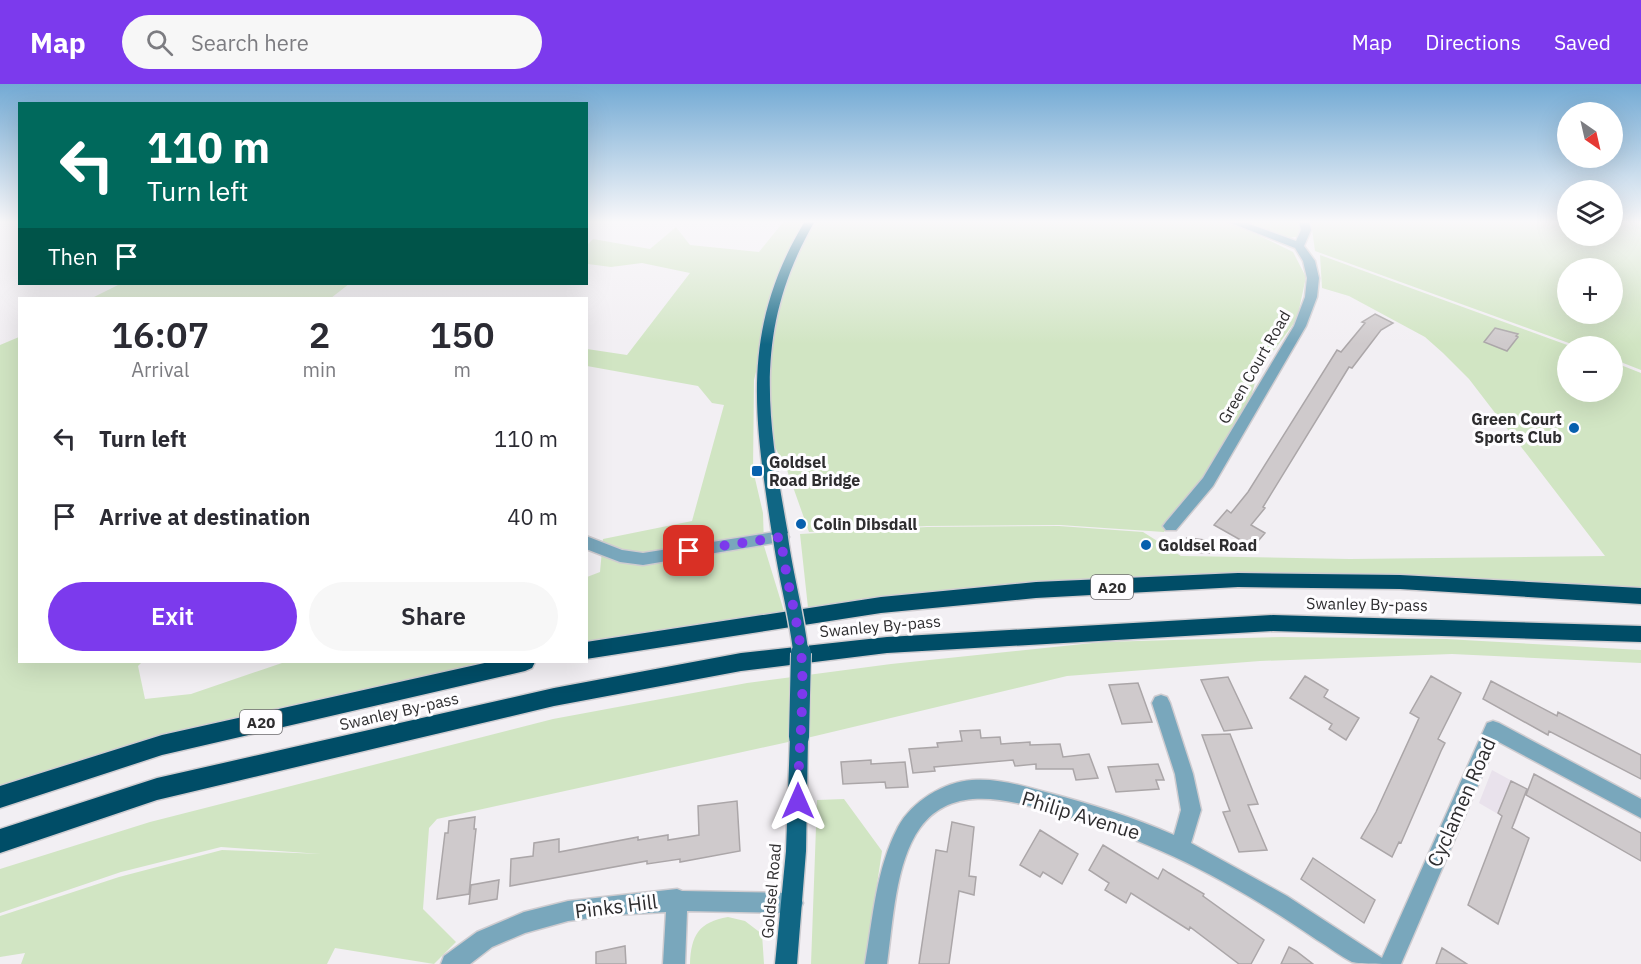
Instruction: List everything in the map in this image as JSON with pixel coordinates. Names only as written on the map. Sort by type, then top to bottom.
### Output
[{"type":"highway","name":"Swanley By-pass","points":[[588,651],[881,605],[1036,590],[1238,580],[1388,581],[1641,596]]},
{"type":"highway","name":"Swanley By-pass","points":[[0,841],[157,789],[554,696],[741,662],[887,645],[1273,623],[1641,634]]},
{"type":"highway","name":"Swanley By-pass","points":[[0,797],[162,745],[521,663]]},
{"type":"main road","name":"Goldsel Road","points":[[786,964],[792,903],[802,662],[798,624],[784,568],[768,461],[764,343],[778,285],[787,262]]},
{"type":"street","name":"Green Court Road","points":[[1171,526],[1208,482],[1300,326],[1311,297],[1313,278],[1309,262]]},
{"type":"street","points":[[588,543],[620,556],[643,559],[780,536]]},
{"type":"street","points":[[1161,703],[1184,774],[1191,810],[1180,848]]},
{"type":"street","name":"Cyclamen Road","points":[[1390,964],[1493,729],[1641,809]]},
{"type":"street","name":"Philip Avenue","points":[[876,964],[895,862],[902,840],[914,820],[933,804],[967,789],[1030,796],[1099,816],[1180,848],[1271,897],[1373,964]]},
{"type":"street","points":[[674,964],[677,899]]},
{"type":"street","name":"Pinks Hill","points":[[452,964],[480,943],[500,933],[559,913],[616,903],[677,899],[792,903]]},
{"type":"shaded area","points":[[1492,770],[1527,789],[1515,824],[1479,803]]},
{"type":"green space","points":[[588,262],[788,262],[777,286],[754,380],[753,470],[763,513],[764,546],[786,618],[588,649],[588,577],[600,572],[603,539],[692,521],[724,405],[712,403],[698,386],[588,366],[588,349],[627,355],[690,273],[642,263],[611,267],[588,264]]},
{"type":"green space","points":[[791,262],[1298,262],[1306,277],[1297,319],[1258,372],[1245,418],[1206,482],[1164,532],[1060,525],[927,526],[809,532],[787,470],[767,432],[765,343],[779,286]]},
{"type":"green space","points":[[1320,262],[1339,262],[1557,341],[1557,402],[1623,402],[1623,366],[1641,373],[1641,590],[1238,580],[809,617],[800,534],[927,527],[1059,526],[1143,532],[1181,556],[1350,559],[1605,556],[1469,379],[1425,337],[1349,296],[1322,288]]},
{"type":"green space","points":[[1346,262],[1557,262],[1557,324],[1623,324],[1623,262],[1641,262],[1641,370],[1623,363],[1623,336],[1557,336],[1557,339]]},
{"type":"green space","points":[[118,285],[348,285],[332,297],[94,297]]},
{"type":"green space","points":[[18,337],[18,663],[141,663],[138,666],[145,699],[191,694],[282,663],[516,663],[162,744],[0,796],[0,345]]},
{"type":"green space","points":[[1282,637],[1446,639],[1641,650],[1641,663],[1452,654],[1260,661],[1067,676],[811,737],[437,819],[429,828],[423,909],[456,942],[434,964],[335,948],[327,964],[21,964],[25,953],[0,957],[0,916],[119,877],[222,850],[321,854],[221,847],[121,872],[0,913],[0,869],[150,822],[553,719],[747,683],[891,664],[1102,642]]},
{"type":"green space","points":[[844,799],[882,851],[865,964],[811,964],[817,800]]},
{"type":"green space","points":[[728,917],[745,921],[762,934],[764,964],[690,964],[692,945],[698,932],[710,922]]},
{"type":"building","points":[[1375,314],[1393,323],[1381,330],[1352,368],[1349,367],[1263,507],[1265,508],[1251,525],[1265,533],[1253,547],[1214,525],[1227,510],[1231,513],[1248,492],[1337,350],[1341,352],[1365,323],[1362,322]]},
{"type":"building","points":[[1495,328],[1518,334],[1507,351],[1484,342]]},
{"type":"building","points":[[1187,538],[1205,540],[1209,553],[1190,552]]},
{"type":"building","points":[[1305,676],[1328,690],[1324,697],[1359,718],[1346,740],[1329,729],[1332,724],[1290,698]]},
{"type":"building","points":[[1431,676],[1461,693],[1438,739],[1445,743],[1401,843],[1399,842],[1392,857],[1361,838],[1376,812],[1419,718],[1410,713]]},
{"type":"building","points":[[1228,677],[1252,728],[1224,731],[1201,680]]},
{"type":"building","points":[[1491,681],[1557,716],[1558,712],[1641,755],[1641,779],[1549,731],[1548,735],[1483,699]]},
{"type":"building","points":[[1138,683],[1152,722],[1122,724],[1109,685]]},
{"type":"building","points":[[980,730],[981,738],[1000,737],[1001,744],[1030,742],[1030,745],[1060,744],[1063,757],[1089,754],[1098,778],[1076,780],[1073,769],[1036,769],[1036,764],[1015,766],[1013,760],[934,767],[935,771],[913,773],[909,749],[938,747],[937,743],[962,741],[960,731]]},
{"type":"building","points":[[1230,734],[1258,804],[1248,805],[1267,850],[1239,852],[1223,812],[1230,811],[1202,735]]},
{"type":"building","points":[[871,760],[871,764],[905,762],[908,787],[886,788],[885,782],[843,784],[841,762]]},
{"type":"building","points":[[1158,764],[1164,780],[1156,780],[1159,789],[1116,792],[1108,767]]},
{"type":"building","points":[[1534,774],[1641,833],[1641,861],[1526,795]]},
{"type":"building","points":[[1511,781],[1527,789],[1512,828],[1529,838],[1498,924],[1468,905],[1502,816],[1498,813]]},
{"type":"building","points":[[737,801],[740,851],[680,862],[680,859],[647,864],[647,861],[510,886],[511,859],[533,856],[534,843],[559,839],[559,852],[638,837],[638,840],[668,835],[668,840],[699,835],[698,806]]},
{"type":"building","points":[[475,817],[474,829],[476,829],[469,894],[437,899],[445,833],[448,833],[449,821]]},
{"type":"building","points":[[952,822],[974,827],[969,876],[976,877],[974,895],[959,891],[949,964],[919,964],[936,850],[947,852]]},
{"type":"building","points":[[1040,830],[1078,854],[1062,884],[1043,872],[1040,877],[1020,865]]},
{"type":"building","points":[[1103,845],[1158,879],[1163,869],[1204,894],[1203,896],[1264,940],[1251,964],[1239,964],[1190,927],[1189,930],[1131,893],[1126,903],[1105,890],[1109,883],[1089,870]]},
{"type":"building","points":[[1313,858],[1375,900],[1364,923],[1301,879]]},
{"type":"building","points":[[499,880],[497,899],[469,904],[471,885]]},
{"type":"building","points":[[625,946],[626,964],[596,964],[596,952]]},
{"type":"building","points":[[1289,947],[1296,951],[1313,964],[1281,964]]},
{"type":"building","points":[[1442,948],[1467,964],[1436,964]]},
{"type":"place","name":"Green Court Sports Club","points":[[1574,428]]},
{"type":"place","name":"Goldsel Road Bridge","points":[[757,471]]},
{"type":"place","name":"Colin Dibsdall","points":[[801,524]]},
{"type":"place","name":"Goldsel Road","points":[[1146,545]]},
{"type":"route","points":[[689,551],[781,537],[784,568],[798,624],[802,662],[798,801]]}]
